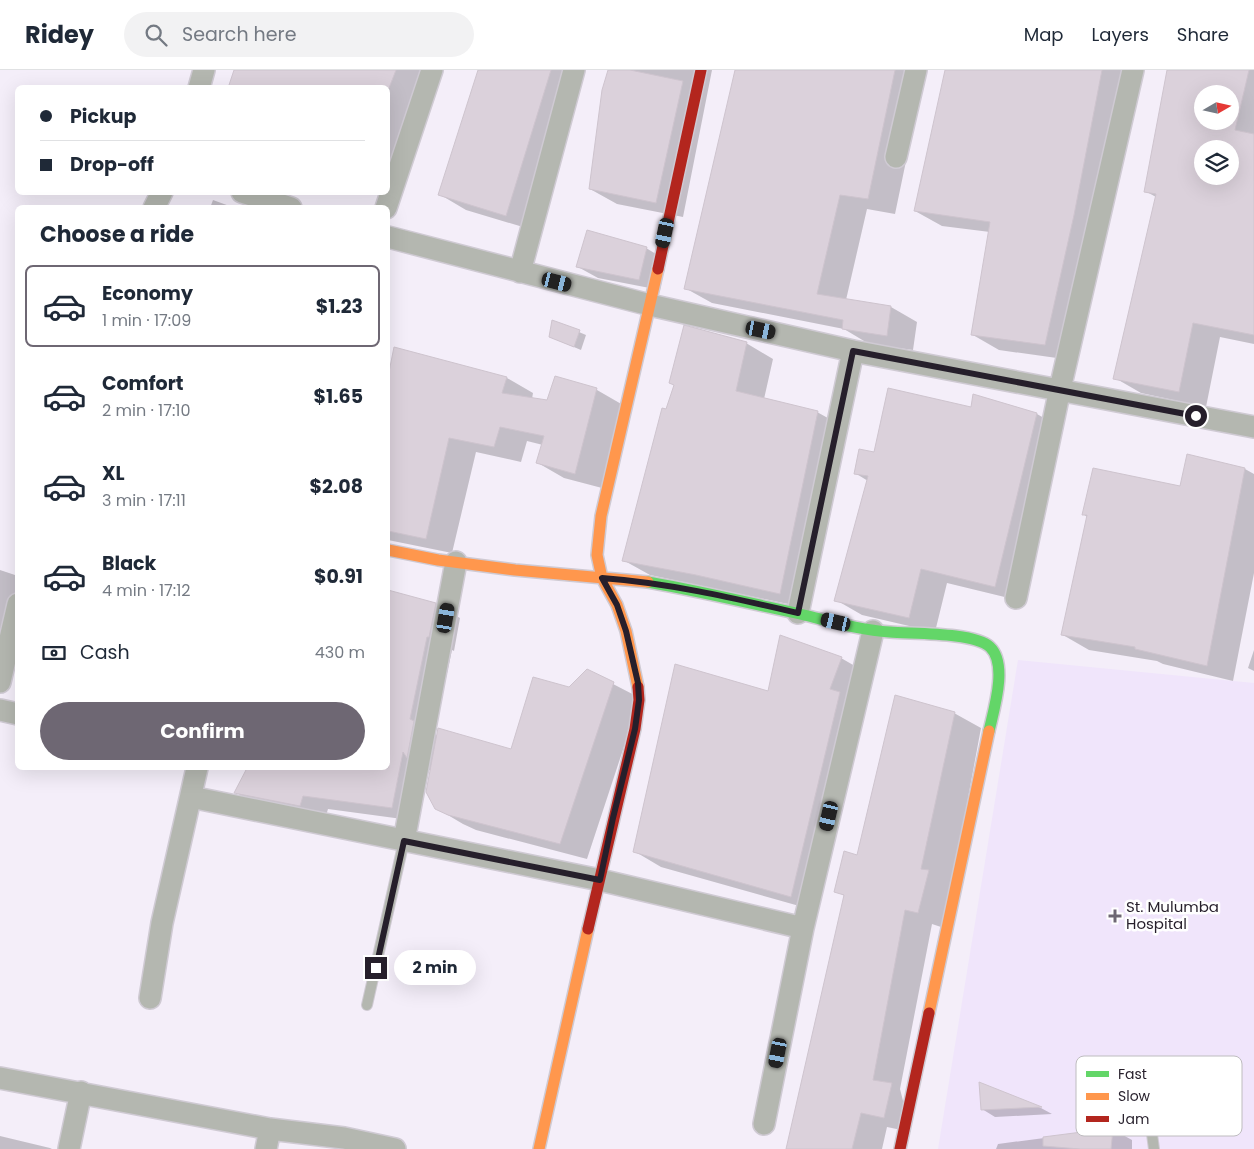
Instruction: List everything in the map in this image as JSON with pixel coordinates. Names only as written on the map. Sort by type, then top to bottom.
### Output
[{"type":"street","points":[[200,85],[204,70]]},
{"type":"street","points":[[387,205],[432,70]]},
{"type":"street","points":[[520,272],[574,70]]},
{"type":"street","points":[[539,1149],[613,818],[635,729],[639,700],[638,683],[626,631],[617,605],[602,578],[597,556],[601,516],[650,305],[701,70]]},
{"type":"street","points":[[896,156],[916,70]]},
{"type":"street","points":[[1016,598],[1060,389],[1133,70]]},
{"type":"street","points":[[251,195],[282,205]]},
{"type":"street","points":[[390,238],[650,305],[853,351],[1254,427]]},
{"type":"street","points":[[798,613],[853,351]]},
{"type":"street","points":[[390,550],[515,570],[641,581],[693,590],[873,631],[966,637],[989,646],[997,657],[1000,669],[997,695],[900,1149]]},
{"type":"street","points":[[404,841],[456,562]]},
{"type":"street","points":[[0,682],[15,617]]},
{"type":"street","points":[[764,1124],[803,928],[873,631]]},
{"type":"street","points":[[0,710],[15,713]]},
{"type":"street","points":[[150,998],[162,923],[197,770]]},
{"type":"street","points":[[191,797],[600,880],[803,928]]},
{"type":"street","points":[[0,1078],[81,1092],[268,1139],[344,1138],[395,1149]]},
{"type":"street","points":[[69,1149],[81,1092]]},
{"type":"lane","points":[[367,1005],[404,841]]},
{"type":"lane","points":[[1152,1136],[1154,1149]]},
{"type":"shaded area","name":"St. Mulumba Hospital","points":[[1018,660],[1254,683],[1254,1149],[938,1149]]},
{"type":"building","points":[[234,70],[396,70],[390,85],[229,85]]},
{"type":"building","points":[[478,70],[551,70],[506,216],[438,195]]},
{"type":"building","points":[[608,70],[630,70],[683,81],[656,203],[589,189],[602,90]]},
{"type":"building","points":[[735,70],[895,70],[868,199],[840,195],[817,294],[891,306],[887,336],[842,329],[843,320],[684,289]]},
{"type":"building","points":[[945,70],[1102,70],[1074,215],[1045,345],[971,335],[990,222],[914,211]]},
{"type":"building","points":[[1167,70],[1249,70],[1239,113],[1239,85],[1194,85],[1194,130],[1235,130],[1254,134],[1254,335],[1193,323],[1179,392],[1113,379],[1156,194],[1144,192]]},
{"type":"building","points":[[587,230],[647,247],[639,280],[576,267]]},
{"type":"building","points":[[552,320],[580,330],[574,347],[549,337]]},
{"type":"building","points":[[684,325],[747,342],[736,391],[818,411],[780,594],[622,561],[662,408],[666,409],[674,385],[669,383]]},
{"type":"building","points":[[394,347],[507,377],[502,393],[547,400],[555,376],[597,388],[575,474],[536,463],[544,436],[500,427],[494,447],[449,438],[426,539],[390,531],[390,367]]},
{"type":"building","points":[[888,388],[971,407],[973,394],[1037,413],[995,587],[921,569],[909,618],[834,601],[868,476],[854,474],[859,449],[874,452]]},
{"type":"building","points":[[1187,454],[1245,468],[1207,666],[1135,649],[1135,647],[1061,635],[1087,515],[1082,515],[1093,468],[1180,486]]},
{"type":"building","points":[[390,591],[436,603],[410,719],[414,721],[407,758],[403,752],[392,808],[303,796],[300,806],[234,793],[246,770],[390,770]]},
{"type":"building","points":[[780,635],[842,657],[830,689],[840,692],[791,897],[633,852],[675,664],[768,691]]},
{"type":"building","points":[[587,669],[614,682],[560,844],[448,815],[435,809],[426,792],[438,728],[511,749],[533,677],[569,687]]},
{"type":"building","points":[[895,695],[955,712],[921,869],[929,870],[918,913],[905,910],[873,1080],[892,1083],[884,1118],[861,1113],[852,1149],[786,1149],[844,895],[834,892],[844,851],[857,855]]},
{"type":"building","points":[[979,1082],[1042,1107],[981,1110]]},
{"type":"building","points":[[1076,1133],[1076,1136],[1112,1136],[1111,1149],[1043,1146],[1043,1137]]},
{"type":"traffic: fast","points":[[648,582],[867,629],[957,636],[982,642],[990,647],[995,655],[999,675],[989,731]]},
{"type":"traffic: slow","points":[[638,687],[626,631],[617,605],[602,578],[597,555],[601,516],[658,269]]},
{"type":"traffic: slow","points":[[390,550],[438,560],[515,570],[648,582]]},
{"type":"traffic: slow","points":[[929,1013],[989,731]]},
{"type":"traffic: slow","points":[[539,1149],[588,929]]},
{"type":"traffic: jam","points":[[658,269],[701,70]]},
{"type":"traffic: jam","points":[[588,929],[635,729],[639,700],[638,687]]},
{"type":"traffic: jam","points":[[900,1149],[929,1013]]},
{"type":"place","name":"St. Mulumba Hospital","points":[[1115,916]]},
{"type":"route","points":[[376,968],[404,841],[600,880],[635,729],[639,700],[638,683],[626,631],[617,605],[602,578],[641,581],[693,590],[798,613],[853,351],[1196,416]]}]
